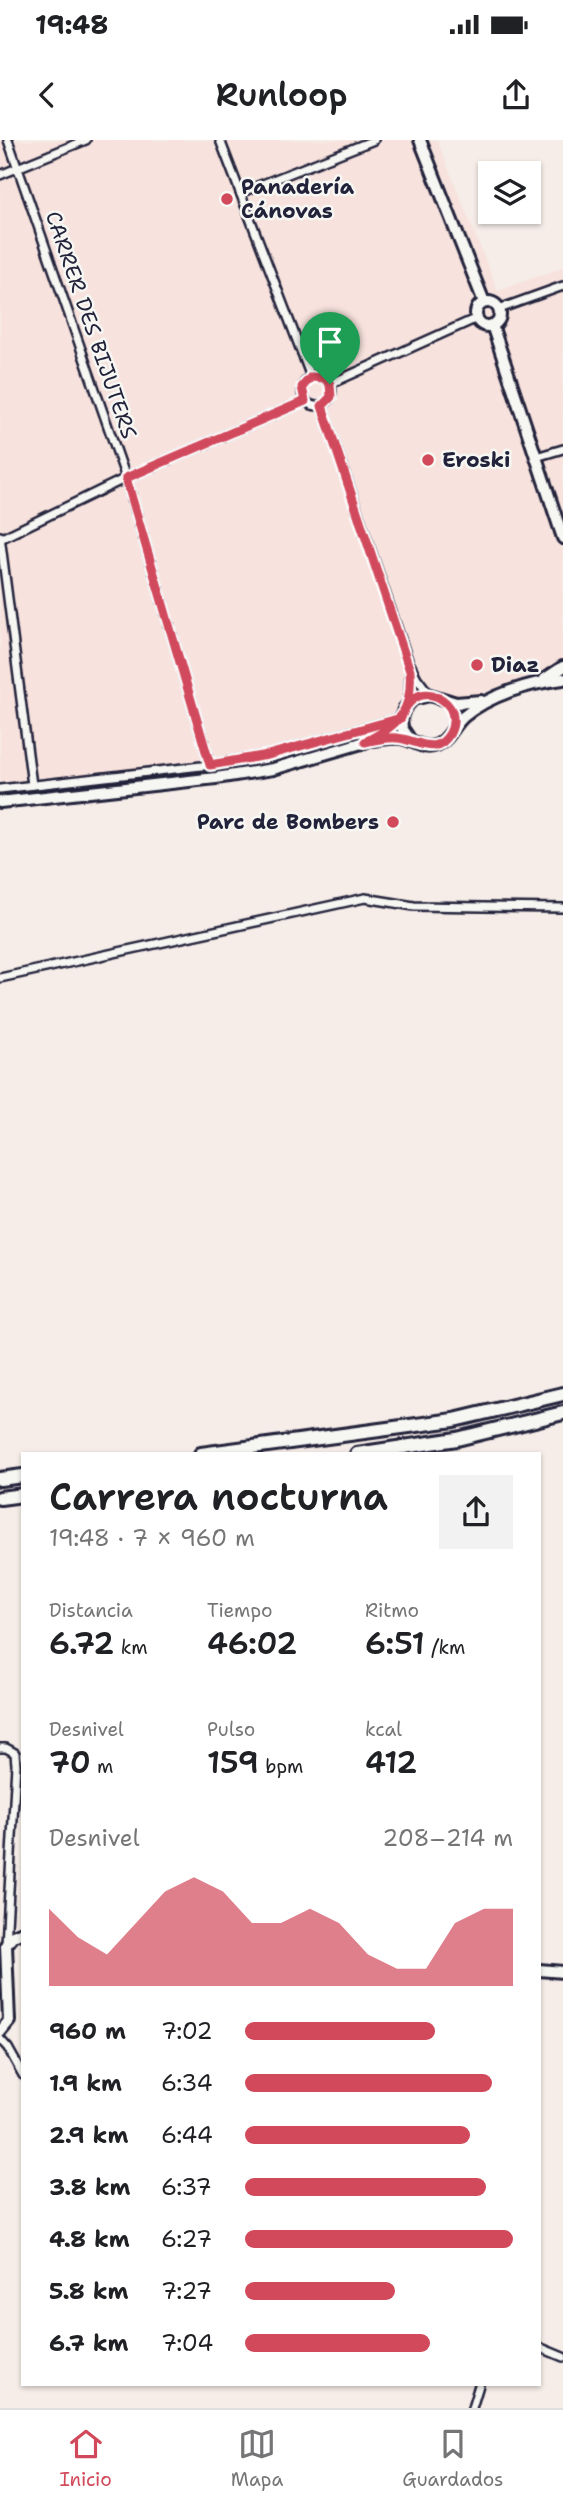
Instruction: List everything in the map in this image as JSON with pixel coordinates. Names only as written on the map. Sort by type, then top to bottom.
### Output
[{"type":"main road","points":[[420,140],[484,302]]},
{"type":"main road","points":[[484,302],[492,303],[499,309],[498,320],[492,325],[484,325],[477,318],[478,308],[484,302]]},
{"type":"main road","points":[[492,325],[563,538]]},
{"type":"main road","points":[[537,683],[563,667]]},
{"type":"main road","points":[[0,802],[256,773],[320,757],[365,742],[390,738],[410,740],[420,746],[431,747],[442,742],[472,710],[495,698],[537,683],[563,679]]},
{"type":"main road","points":[[365,742],[389,729],[401,718],[409,701],[417,696],[430,695],[443,700],[469,703],[495,698]]},
{"type":"main road","points":[[443,700],[453,715],[451,732]]},
{"type":"main road","points":[[401,718],[402,728],[410,740]]},
{"type":"main road","points":[[216,1452],[454,1420],[563,1394]]},
{"type":"main road","points":[[370,1452],[457,1439],[563,1413]]},
{"type":"main road","points":[[0,1479],[21,1476]]},
{"type":"main road","points":[[0,1498],[21,1495]]},
{"type":"main road","points":[[0,2032],[9,2021],[6,1945],[13,1936],[21,1933]]},
{"type":"main road","points":[[541,1970],[563,1972]]},
{"type":"street","name":"CARRER DES BIJUTERS","points":[[8,140],[126,478],[210,765]]},
{"type":"street","points":[[0,175],[86,140]]},
{"type":"street","points":[[220,140],[311,377]]},
{"type":"street","points":[[240,193],[374,140]]},
{"type":"street","points":[[499,309],[563,286]]},
{"type":"street","points":[[330,384],[477,318]]},
{"type":"street","points":[[311,377],[324,378],[330,384],[331,397],[322,406],[313,406],[305,401],[302,387],[311,377]]},
{"type":"street","points":[[32,785],[0,537],[126,478],[305,401]]},
{"type":"street","points":[[322,406],[408,660],[430,695]]},
{"type":"street","points":[[536,457],[563,449]]},
{"type":"street","points":[[408,660],[411,680],[409,701]]},
{"type":"street","points":[[0,789],[210,765],[268,755],[401,718]]},
{"type":"street","points":[[0,978],[365,898],[414,906],[563,908]]},
{"type":"street","points":[[0,1748],[15,1753],[16,1765],[6,1945]]},
{"type":"street","points":[[0,2039],[21,2072]]},
{"type":"street","points":[[541,2348],[563,2357]]},
{"type":"street","points":[[472,2408],[479,2386]]},
{"type":"shaded area","points":[[0,140],[437,140],[498,291],[563,267],[563,659],[550,670],[469,697],[457,698],[431,685],[406,692],[385,728],[316,751],[264,763],[0,794]]},
{"type":"place","name":"Panadería Cánovas","points":[[227,199]]},
{"type":"place","name":"Eroski","points":[[428,460]]},
{"type":"place","name":"Diaz","points":[[477,665]]},
{"type":"place","name":"Parc de Bombers","points":[[393,822]]},
{"type":"route","points":[[330,384],[320,376],[311,377],[302,387],[305,401],[126,478],[210,765],[268,755],[401,718],[409,701],[421,695],[437,696],[443,700],[451,709],[453,726],[447,738],[431,747],[399,738],[365,742],[401,719],[409,701],[411,692],[410,671],[322,406],[331,397],[330,384]]}]
